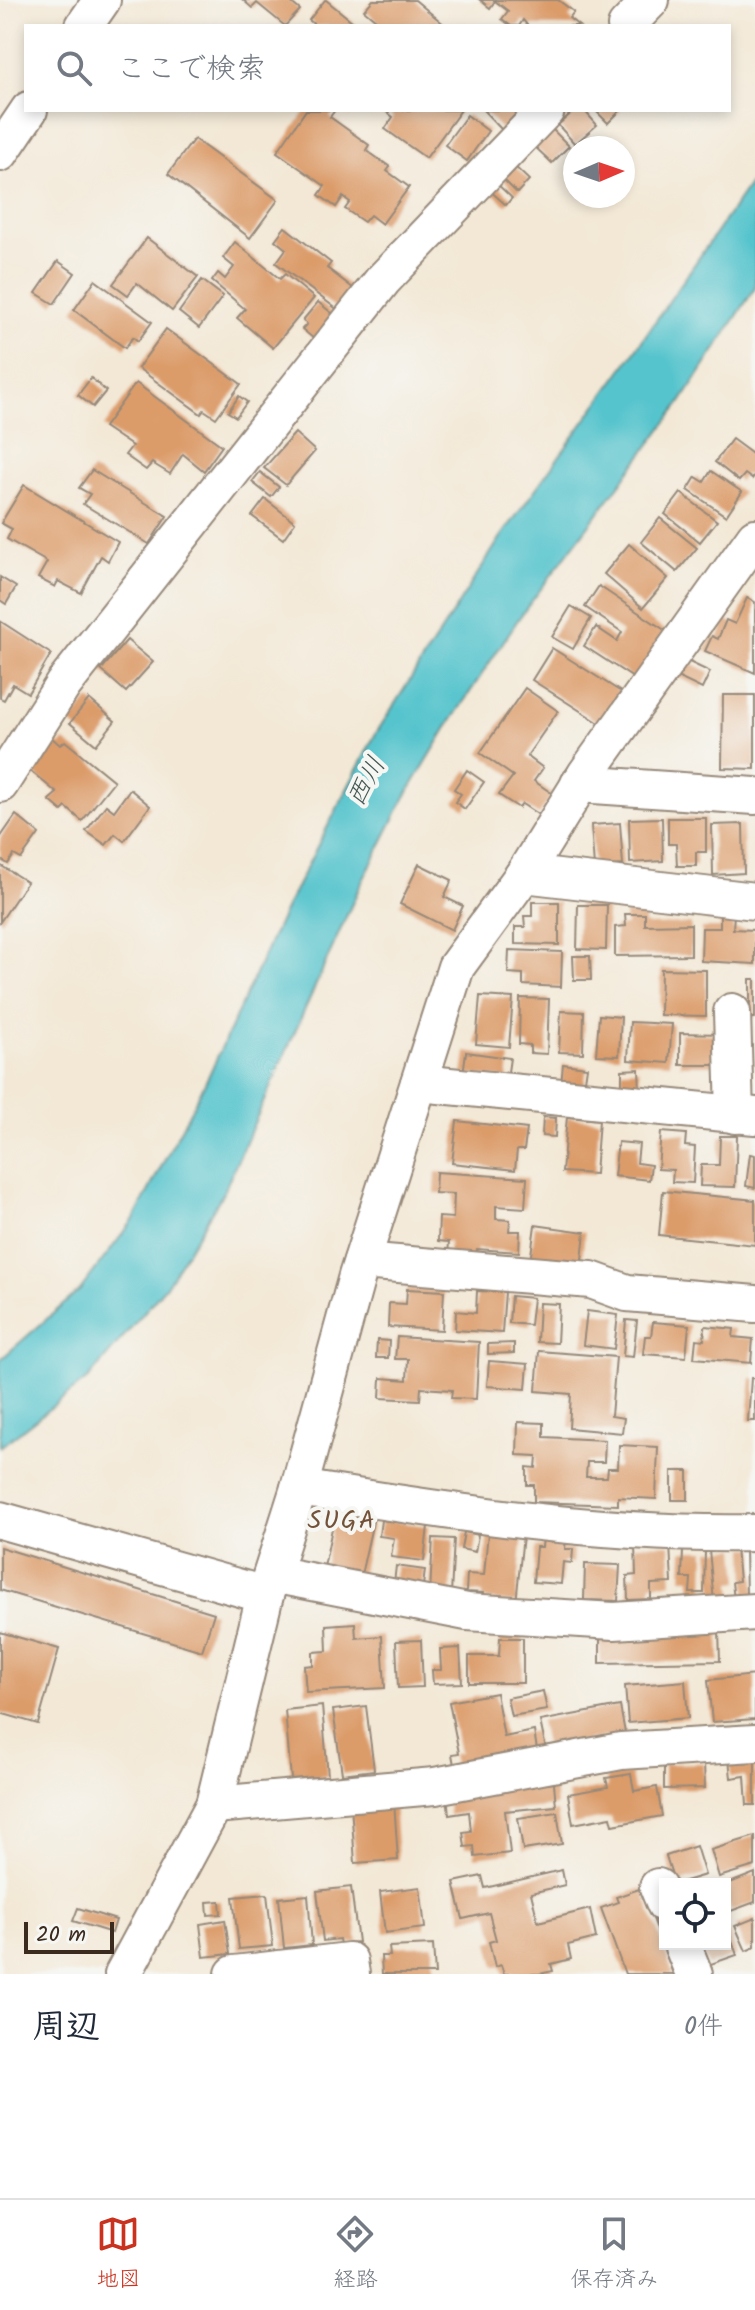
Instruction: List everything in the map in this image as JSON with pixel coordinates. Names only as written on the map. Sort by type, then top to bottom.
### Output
[{"type":"street","points":[[85,24],[102,0]]},
{"type":"street","points":[[628,24],[651,0]]},
{"type":"street","points":[[0,153],[28,112]]},
{"type":"street","points":[[3,771],[63,685],[383,280],[544,112]]},
{"type":"street","points":[[123,1974],[214,1805],[269,1585],[362,1261],[456,967],[524,874],[579,784],[755,537]]},
{"type":"street","points":[[579,784],[755,796],[755,812]]},
{"type":"street","points":[[524,874],[755,901]]},
{"type":"street","points":[[419,1083],[745,1116],[732,1012]]},
{"type":"street","points":[[362,1261],[591,1280],[627,1293],[755,1304]]},
{"type":"street","points":[[299,1488],[472,1516],[708,1534],[755,1533]]},
{"type":"street","points":[[0,1520],[269,1585],[467,1612],[614,1621],[755,1612]]},
{"type":"street","points":[[214,1805],[435,1786],[621,1751],[755,1743]]},
{"type":"street","points":[[684,1950],[694,1974]]},
{"type":"street","points":[[234,1974],[349,1961],[351,1974]]},
{"type":"water","name":"西川","points":[[755,176],[755,288],[680,404],[519,618],[405,797],[359,888],[223,1193],[166,1286],[89,1378],[0,1447],[0,1360],[80,1290],[134,1219],[209,1075],[285,909],[375,735],[501,537],[626,364]]},
{"type":"building","points":[[243,0],[288,0],[300,10],[287,24],[283,24],[257,3],[252,8]]},
{"type":"building","points":[[326,0],[356,24],[314,24],[309,20]]},
{"type":"building","points":[[373,0],[415,0],[444,24],[381,24],[364,10]]},
{"type":"building","points":[[480,0],[558,0],[574,12],[569,18],[576,24],[526,24],[523,20],[520,24],[508,24],[502,19],[508,11],[495,1],[490,8]]},
{"type":"building","points":[[305,112],[334,112],[330,117],[369,145],[366,150],[390,167],[387,171],[409,187],[382,224],[370,215],[364,222],[345,209],[350,202],[343,197],[336,207],[319,195],[325,186],[277,152]]},
{"type":"building","points":[[387,112],[460,112],[426,158],[385,129],[393,117]]},
{"type":"building","points":[[485,112],[521,112],[502,130]]},
{"type":"building","points":[[573,112],[586,112],[597,125],[584,136],[568,136],[558,125]]},
{"type":"building","points":[[597,112],[619,112],[608,123]]},
{"type":"building","points":[[467,115],[488,131],[467,161],[445,145]]},
{"type":"building","points":[[549,126],[563,140],[563,152],[552,163],[532,144]]},
{"type":"building","points":[[194,139],[278,200],[250,238],[168,174]]},
{"type":"building","points":[[511,163],[529,180],[517,193],[500,176]]},
{"type":"building","points":[[494,181],[512,198],[506,205],[487,188]]},
{"type":"building","points":[[285,227],[331,263],[327,268],[358,292],[342,313],[276,263],[286,249],[275,240]]},
{"type":"building","points":[[147,238],[198,277],[172,311],[137,283],[128,295],[113,284]]},
{"type":"building","points":[[235,242],[280,279],[285,274],[314,298],[273,348],[237,318],[245,309],[212,281],[218,273],[225,279],[234,267],[223,258]]},
{"type":"building","points":[[58,261],[75,273],[54,304],[36,293]]},
{"type":"building","points":[[95,280],[152,322],[138,341],[133,337],[125,348],[74,310]]},
{"type":"building","points":[[202,280],[223,296],[199,328],[179,312]]},
{"type":"building","points":[[318,302],[338,318],[314,339],[302,329],[307,324],[303,320]]},
{"type":"building","points":[[166,329],[241,384],[216,418],[204,410],[201,414],[138,368]]},
{"type":"building","points":[[91,378],[106,391],[93,407],[78,395]]},
{"type":"building","points":[[136,383],[222,446],[204,471],[183,454],[170,474],[152,463],[146,470],[125,455],[132,446],[104,427]]},
{"type":"building","points":[[239,396],[247,402],[236,417],[228,412]]},
{"type":"building","points":[[295,433],[315,451],[286,485],[264,468]]},
{"type":"building","points":[[732,439],[755,456],[755,475],[752,479],[745,474],[739,481],[715,462]]},
{"type":"building","points":[[92,470],[167,516],[149,544],[83,504],[90,494],[79,488]]},
{"type":"building","points":[[711,471],[742,492],[726,516],[688,490],[696,477],[704,482]]},
{"type":"building","points":[[260,472],[279,487],[271,497],[252,482]]},
{"type":"building","points":[[24,485],[118,542],[108,561],[101,556],[81,593],[58,581],[55,587],[38,578],[47,562],[7,539],[12,529],[1,523]]},
{"type":"building","points":[[681,493],[717,521],[700,542],[665,514]]},
{"type":"building","points":[[265,499],[295,522],[283,539],[252,516]]},
{"type":"building","points":[[660,518],[697,548],[677,572],[641,542]]},
{"type":"building","points":[[629,544],[668,578],[643,608],[604,574]]},
{"type":"building","points":[[0,577],[16,587],[6,604],[0,600]]},
{"type":"building","points":[[599,586],[666,631],[635,679],[584,646],[596,627],[617,641],[622,632],[585,607]]},
{"type":"building","points":[[747,598],[755,602],[755,673],[705,651],[712,636],[718,639],[726,620],[735,624]]},
{"type":"building","points":[[571,606],[591,618],[573,649],[552,637]]},
{"type":"building","points":[[0,621],[51,654],[28,693],[13,684],[4,700],[0,698]]},
{"type":"building","points":[[127,640],[153,662],[126,692],[101,670]]},
{"type":"building","points":[[552,648],[621,692],[601,724],[532,680]]},
{"type":"building","points":[[685,660],[710,672],[702,689],[677,677]]},
{"type":"building","points":[[525,688],[558,711],[527,756],[543,768],[534,781],[553,794],[539,815],[522,804],[519,808],[499,795],[513,776],[480,753]]},
{"type":"building","points":[[723,695],[755,695],[755,769],[722,768]]},
{"type":"building","points":[[89,699],[115,721],[96,745],[70,723]]},
{"type":"building","points":[[51,737],[60,745],[65,741],[114,781],[82,821],[66,807],[62,811],[49,800],[57,793],[26,767]]},
{"type":"building","points":[[467,770],[484,782],[465,809],[455,802],[461,794],[454,789]]},
{"type":"building","points":[[130,789],[150,806],[124,841],[115,834],[106,845],[86,831],[106,805],[114,811]]},
{"type":"building","points":[[16,815],[39,834],[21,859],[14,855],[8,864],[0,859],[0,838]]},
{"type":"building","points":[[662,818],[663,861],[630,863],[629,819]]},
{"type":"building","points":[[668,818],[706,818],[706,852],[696,852],[696,866],[677,866],[676,844],[668,844]]},
{"type":"building","points":[[620,823],[623,865],[594,867],[591,825]]},
{"type":"building","points":[[743,824],[744,873],[713,875],[712,825]]},
{"type":"building","points":[[419,864],[452,880],[444,897],[463,906],[452,930],[400,904]]},
{"type":"building","points":[[0,865],[27,882],[0,922]]},
{"type":"building","points":[[532,902],[559,902],[559,945],[515,944],[515,927],[525,927],[524,916],[532,916]]},
{"type":"building","points":[[578,905],[607,905],[606,950],[577,949]]},
{"type":"building","points":[[625,914],[645,914],[645,925],[691,924],[691,955],[615,956],[615,927],[626,926]]},
{"type":"building","points":[[720,914],[734,914],[733,929],[755,930],[755,964],[701,961],[702,928],[720,928]]},
{"type":"building","points":[[509,950],[562,952],[561,987],[523,985],[523,974],[508,973]]},
{"type":"building","points":[[573,956],[590,956],[591,980],[574,980]]},
{"type":"building","points":[[661,969],[706,970],[706,1016],[660,1015]]},
{"type":"building","points":[[750,979],[755,979],[755,1018],[750,1018]]},
{"type":"building","points":[[480,996],[513,998],[509,1047],[476,1044]]},
{"type":"building","points":[[520,998],[549,999],[547,1054],[530,1053],[530,1045],[519,1044]]},
{"type":"building","points":[[561,1011],[584,1012],[583,1053],[559,1052]]},
{"type":"building","points":[[599,1015],[621,1017],[619,1056],[596,1055]]},
{"type":"building","points":[[630,1022],[672,1024],[669,1063],[628,1060]]},
{"type":"building","points":[[680,1033],[721,1034],[721,1065],[680,1065]]},
{"type":"building","points":[[466,1052],[510,1058],[507,1079],[463,1074]]},
{"type":"building","points":[[563,1064],[587,1067],[584,1088],[561,1085]]},
{"type":"building","points":[[639,1069],[640,1092],[622,1093],[622,1070]]},
{"type":"building","points":[[543,1117],[556,1118],[555,1137],[542,1136]]},
{"type":"building","points":[[567,1117],[599,1120],[595,1174],[562,1172]]},
{"type":"building","points":[[457,1121],[527,1129],[524,1150],[517,1150],[515,1170],[452,1163]]},
{"type":"building","points":[[661,1132],[686,1134],[685,1146],[695,1147],[693,1183],[672,1182],[673,1170],[658,1169]]},
{"type":"building","points":[[720,1136],[737,1136],[735,1187],[700,1186],[701,1165],[719,1165]]},
{"type":"building","points":[[618,1142],[639,1144],[637,1163],[651,1165],[649,1180],[614,1176]]},
{"type":"building","points":[[750,1154],[755,1155],[755,1188],[746,1186]]},
{"type":"building","points":[[436,1172],[527,1178],[525,1208],[496,1206],[496,1219],[510,1220],[509,1231],[520,1231],[519,1252],[477,1249],[476,1257],[448,1255],[449,1242],[438,1241],[439,1217],[453,1218],[454,1194],[435,1193]]},
{"type":"building","points":[[663,1191],[755,1200],[755,1245],[659,1235]]},
{"type":"building","points":[[535,1225],[585,1232],[581,1269],[530,1263]]},
{"type":"building","points":[[407,1289],[444,1291],[442,1330],[388,1327],[389,1303],[406,1304]]},
{"type":"building","points":[[477,1291],[505,1292],[502,1333],[455,1330],[456,1311],[476,1313]]},
{"type":"building","points":[[511,1296],[533,1298],[530,1325],[509,1323]]},
{"type":"building","points":[[539,1303],[559,1304],[557,1343],[537,1342]]},
{"type":"building","points":[[587,1311],[618,1315],[614,1349],[583,1345]]},
{"type":"building","points":[[626,1320],[637,1321],[633,1357],[623,1356]]},
{"type":"building","points":[[653,1322],[689,1325],[686,1357],[643,1354],[645,1336],[651,1336]]},
{"type":"building","points":[[705,1326],[734,1329],[733,1337],[753,1339],[751,1363],[694,1358],[696,1339],[704,1340]]},
{"type":"building","points":[[397,1337],[479,1342],[476,1399],[451,1398],[452,1390],[421,1388],[420,1400],[380,1398],[381,1378],[407,1380],[408,1359],[395,1359]]},
{"type":"building","points":[[377,1340],[389,1341],[388,1358],[376,1358]]},
{"type":"building","points":[[514,1343],[514,1353],[488,1354],[488,1344]]},
{"type":"building","points":[[539,1351],[616,1357],[611,1416],[624,1418],[622,1433],[569,1428],[571,1394],[536,1391]]},
{"type":"building","points":[[489,1361],[528,1364],[526,1389],[487,1386]]},
{"type":"building","points":[[751,1378],[755,1378],[755,1421],[748,1421]]},
{"type":"building","points":[[518,1422],[544,1423],[544,1437],[605,1440],[604,1462],[587,1462],[586,1477],[607,1477],[608,1468],[618,1468],[619,1445],[658,1447],[656,1499],[618,1497],[618,1505],[534,1502],[534,1485],[527,1485],[527,1467],[536,1468],[537,1456],[517,1455]]},
{"type":"building","points":[[672,1471],[688,1471],[688,1500],[672,1500]]},
{"type":"building","points":[[337,1504],[375,1512],[361,1575],[324,1567]]},
{"type":"building","points":[[381,1520],[428,1526],[424,1561],[391,1557],[394,1538],[379,1536]]},
{"type":"building","points":[[464,1532],[478,1535],[475,1552],[461,1549]]},
{"type":"building","points":[[488,1532],[523,1535],[516,1603],[482,1599],[483,1593],[466,1592],[467,1574],[484,1575]]},
{"type":"building","points":[[433,1538],[454,1539],[451,1594],[430,1592]]},
{"type":"building","points":[[543,1538],[566,1539],[565,1549],[573,1549],[572,1563],[563,1562],[561,1584],[533,1582],[536,1547],[542,1547]]},
{"type":"building","points":[[670,1544],[672,1583],[651,1584],[651,1599],[628,1600],[627,1576],[636,1575],[635,1545]]},
{"type":"building","points":[[0,1547],[214,1613],[202,1651],[0,1590]]},
{"type":"building","points":[[736,1548],[739,1581],[732,1582],[734,1600],[714,1602],[709,1550]]},
{"type":"building","points":[[745,1548],[755,1548],[755,1596],[746,1596]]},
{"type":"building","points":[[683,1550],[705,1550],[704,1593],[690,1593],[691,1578],[682,1578]]},
{"type":"building","points":[[585,1564],[620,1565],[618,1601],[584,1600]]},
{"type":"building","points":[[396,1566],[425,1570],[423,1586],[394,1583]]},
{"type":"building","points":[[355,1623],[356,1638],[382,1636],[385,1688],[306,1692],[304,1666],[313,1665],[313,1652],[327,1651],[326,1625]]},
{"type":"building","points":[[719,1630],[720,1661],[600,1663],[600,1632]]},
{"type":"building","points":[[0,1632],[59,1649],[38,1724],[0,1713]]},
{"type":"building","points":[[500,1638],[523,1638],[523,1683],[469,1683],[469,1656],[499,1656]]},
{"type":"building","points":[[421,1640],[423,1687],[398,1688],[396,1641]]},
{"type":"building","points":[[460,1648],[462,1683],[433,1684],[432,1670],[441,1670],[440,1649]]},
{"type":"building","points":[[755,1675],[755,1719],[712,1722],[708,1680]]},
{"type":"building","points":[[685,1681],[688,1718],[628,1723],[625,1686]]},
{"type":"building","points":[[543,1691],[547,1710],[511,1716],[507,1698]]},
{"type":"building","points":[[496,1693],[504,1737],[534,1731],[537,1750],[454,1765],[452,1754],[459,1753],[449,1702]]},
{"type":"building","points":[[322,1706],[328,1776],[291,1779],[285,1710]]},
{"type":"building","points":[[366,1706],[374,1770],[342,1774],[333,1710]]},
{"type":"building","points":[[620,1706],[625,1733],[546,1749],[540,1721]]},
{"type":"building","points":[[755,1757],[755,1805],[747,1805],[745,1776],[731,1778],[729,1759]]},
{"type":"building","points":[[704,1763],[705,1788],[664,1789],[664,1764]]},
{"type":"building","points":[[631,1774],[634,1791],[657,1787],[662,1816],[613,1825],[611,1817],[573,1824],[568,1794],[608,1787],[606,1778]]},
{"type":"building","points":[[554,1783],[556,1806],[505,1811],[510,1853],[475,1857],[474,1846],[465,1847],[463,1832],[471,1831],[469,1812],[449,1815],[447,1794]]},
{"type":"building","points":[[394,1801],[398,1860],[355,1863],[351,1805]]},
{"type":"building","points":[[557,1812],[562,1844],[523,1850],[518,1818]]},
{"type":"building","points":[[755,1836],[755,1866],[719,1877],[711,1850]]},
{"type":"building","points":[[696,1846],[705,1875],[673,1878],[666,1856]]},
{"type":"building","points":[[562,1870],[565,1885],[531,1893],[538,1922],[590,1909],[596,1938],[568,1945],[571,1959],[551,1964],[553,1971],[504,1974],[501,1965],[495,1967],[489,1942],[496,1940],[489,1913],[463,1919],[454,1882],[482,1876],[485,1888]]},
{"type":"building","points":[[755,1873],[755,1902],[731,1911],[731,1883]]},
{"type":"building","points":[[351,1887],[358,1942],[340,1944],[339,1939],[323,1941],[317,1891]]},
{"type":"building","points":[[420,1887],[425,1928],[385,1933],[380,1892]]},
{"type":"building","points":[[642,1888],[659,1935],[659,1950],[664,1950],[673,1974],[625,1974],[601,1908],[618,1902],[616,1897]]},
{"type":"building","points":[[267,1894],[273,1946],[239,1949],[233,1897]]},
{"type":"building","points":[[308,1895],[312,1945],[284,1948],[279,1898]]},
{"type":"building","points":[[220,1901],[221,1914],[208,1915],[207,1902]]},
{"type":"building","points":[[78,1908],[116,1920],[112,1933],[73,1921]]},
{"type":"building","points":[[755,1918],[755,1947],[746,1951],[735,1926]]},
{"type":"building","points":[[225,1920],[230,1954],[204,1957],[200,1924]]},
{"type":"building","points":[[731,1938],[737,1955],[708,1965],[702,1950],[731,1950]]},
{"type":"building","points":[[433,1945],[435,1974],[382,1974],[381,1956],[390,1956],[389,1947]]},
{"type":"district","name":"SUGA","points":[[342,1521]]}]
